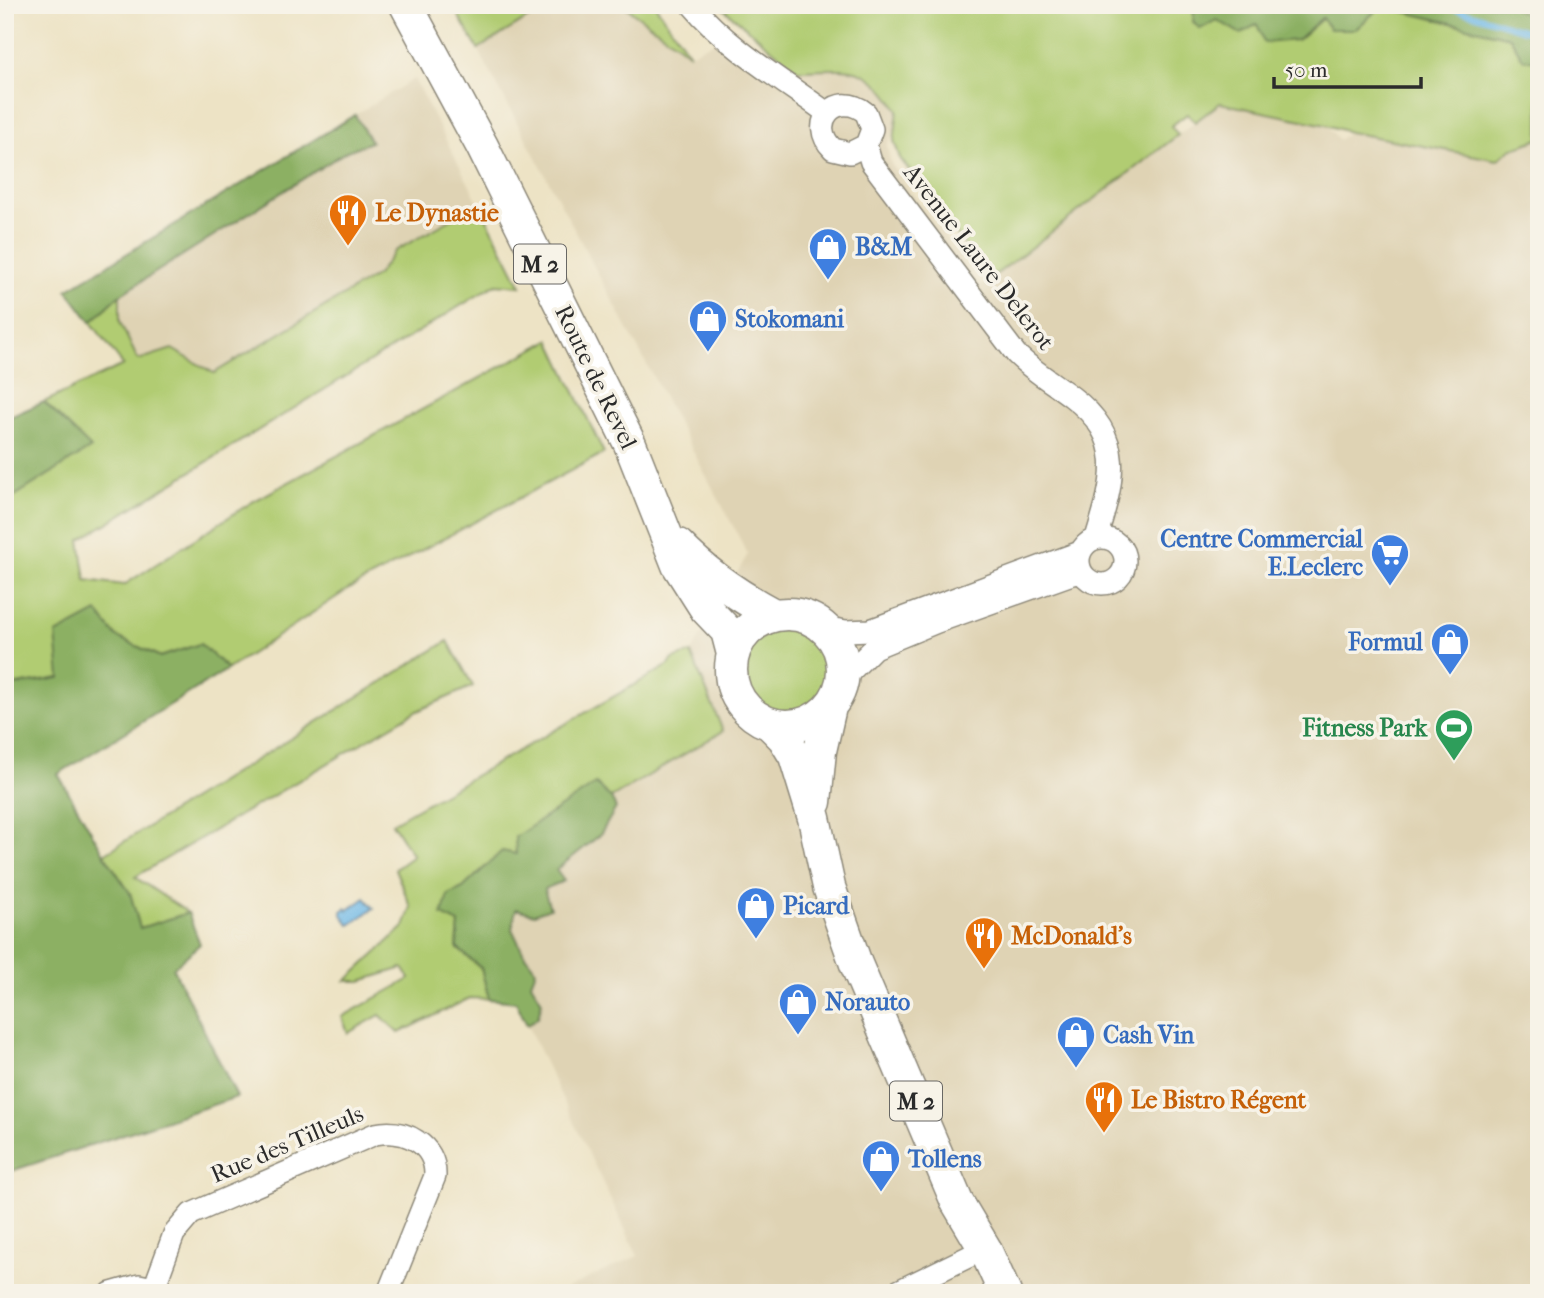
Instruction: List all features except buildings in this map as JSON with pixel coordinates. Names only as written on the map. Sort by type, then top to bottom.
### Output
[{"type":"main road","name":"Route de Revel","points":[[406,5],[482,146],[625,435],[687,582],[706,609],[727,631],[733,654]]},
{"type":"main road","name":"Route de Revel","points":[[664,527],[675,542],[710,575],[741,597],[774,615]]},
{"type":"main road","points":[[774,615],[804,616],[824,627],[840,651],[837,693],[821,716],[796,726],[770,724],[756,717],[739,700],[731,677],[733,654],[739,640],[760,620],[774,615]]},
{"type":"main road","name":"M 2","points":[[814,817],[820,751],[837,693]]},
{"type":"main road","name":"M 2","points":[[770,724],[784,738],[795,756],[814,817],[822,860],[839,920],[957,1202],[985,1250],[1005,1293]]},
{"type":"main road","name":"M 2","points":[[957,1202],[970,1256],[983,1293]]},
{"type":"street","points":[[692,5],[703,19],[736,46],[827,113],[822,128],[823,135],[833,149],[850,153],[866,145]]},
{"type":"street","name":"Avenue Laure Delerot","points":[[827,113],[842,104],[859,107],[866,113],[872,129],[866,145],[871,162],[1016,354],[1086,408],[1105,432],[1112,451],[1113,464],[1108,499],[1096,538]]},
{"type":"street","points":[[837,693],[874,648],[937,622],[1072,574],[1080,562],[1083,545],[1096,538],[1112,540],[1123,551],[1125,558],[1122,573],[1110,583],[1102,584],[1087,579],[1080,562]]},
{"type":"street","points":[[824,627],[846,631],[870,630],[1080,562]]},
{"type":"street","name":"Rue des Tilleuls","points":[[161,1290],[174,1234],[191,1214],[375,1134],[388,1132],[401,1133],[424,1144],[435,1164],[435,1176],[388,1293]]},
{"type":"street","points":[[894,1293],[970,1256]]},
{"type":"street","points":[[111,1293],[139,1285],[161,1290]]},
{"type":"shaded area","points":[[549,5],[623,5],[690,54],[738,29],[793,70],[832,67],[861,71],[886,90],[898,110],[895,129],[887,145],[891,164],[981,286],[1220,103],[1326,125],[1339,140],[1349,132],[1497,160],[1511,149],[1539,139],[1539,1293],[556,1293],[638,1256],[516,1002],[489,999],[481,968],[502,851],[723,731],[691,653],[748,554],[478,49]]},
{"type":"shaded area","points":[[414,79],[483,211],[470,209],[395,251],[377,275],[214,373],[172,349],[138,361],[120,322],[120,295],[347,151],[371,143],[355,115]]},
{"type":"green space","points":[[452,5],[549,5],[478,49]]},
{"type":"green space","points":[[623,5],[655,5],[690,54]]},
{"type":"green space","points":[[719,5],[1181,5],[1217,20],[1257,24],[1297,40],[1323,18],[1356,29],[1381,6],[1510,37],[1523,58],[1539,61],[1539,139],[1511,149],[1497,160],[1349,132],[1220,103],[1195,122],[1187,114],[1171,126],[1178,135],[990,279],[900,158],[894,141],[898,110],[877,83],[856,71],[844,69],[797,70]]},
{"type":"green space","points":[[1181,5],[1509,5],[1530,17],[1539,18],[1539,61],[1523,59],[1510,37],[1381,6],[1356,29],[1330,29],[1322,18],[1297,40],[1264,43],[1257,24],[1241,34],[1217,20],[1200,29],[1193,22],[1194,10]]},
{"type":"green space","points":[[1509,5],[1539,5],[1539,18],[1530,17]]},
{"type":"green space","points":[[355,115],[371,142],[347,151],[120,295],[91,322],[67,290]]},
{"type":"green space","points":[[470,209],[483,211],[521,286],[496,284],[80,540],[86,580],[124,585],[252,502],[550,340],[604,453],[347,590],[228,669],[200,644],[161,657],[117,637],[60,678],[5,687],[5,502],[90,448],[44,402],[123,365],[91,322],[120,295],[120,322],[138,360],[172,349],[214,373],[377,275],[395,251]]},
{"type":"green space","points":[[44,402],[91,448],[5,502],[5,419]]},
{"type":"green space","points":[[97,612],[117,637],[160,657],[200,644],[228,669],[58,774],[130,893],[140,928],[188,913],[200,944],[173,968],[237,1097],[5,1173],[5,687],[60,678],[56,634]]},
{"type":"green space","points":[[786,629],[802,632],[815,641],[824,654],[827,670],[824,686],[815,699],[802,708],[786,711],[770,708],[757,699],[748,686],[745,670],[748,654],[757,641],[770,632]]},
{"type":"green space","points":[[448,641],[473,686],[415,712],[135,877],[188,913],[140,928],[130,893],[104,854]]},
{"type":"green space","points":[[691,653],[723,731],[611,798],[596,785],[516,854],[502,851],[463,888],[448,895],[459,923],[457,948],[481,968],[489,999],[470,998],[399,1033],[380,1015],[348,1033],[342,1017],[410,979],[403,968],[361,981],[346,981],[404,927],[411,907],[395,869],[413,856],[392,823],[669,665],[673,659]]},
{"type":"green space","points":[[596,784],[611,798],[616,808],[600,835],[556,870],[564,881],[544,889],[550,908],[534,914],[516,909],[512,929],[524,954],[536,970],[531,983],[542,1002],[538,1017],[527,1025],[516,1002],[489,999],[481,968],[457,948],[459,923],[442,915],[448,895],[463,888],[502,851],[516,854],[515,837]]},
{"type":"water","points":[[365,898],[374,908],[350,925],[342,911]]},
{"type":"waterway","points":[[1443,5],[1530,32],[1539,38]]},
{"type":"place","name":"Le Dynastie","points":[[348,247]]},
{"type":"place","name":"B&M","points":[[828,281]]},
{"type":"place","name":"Stokomani","points":[[708,353]]},
{"type":"place","name":"Centre Commercial E.Leclerc","points":[[1390,587]]},
{"type":"place","name":"Formul","points":[[1450,676]]},
{"type":"place","name":"Fitness Park","points":[[1454,762]]},
{"type":"place","name":"Picard","points":[[756,940]]},
{"type":"place","name":"McDonald's","points":[[984,970]]},
{"type":"place","name":"Norauto","points":[[798,1036]]},
{"type":"place","name":"Cash Vin","points":[[1076,1069]]},
{"type":"place","name":"Le Bistro Régent","points":[[1104,1134]]},
{"type":"place","name":"Tollens","points":[[881,1193]]}]
